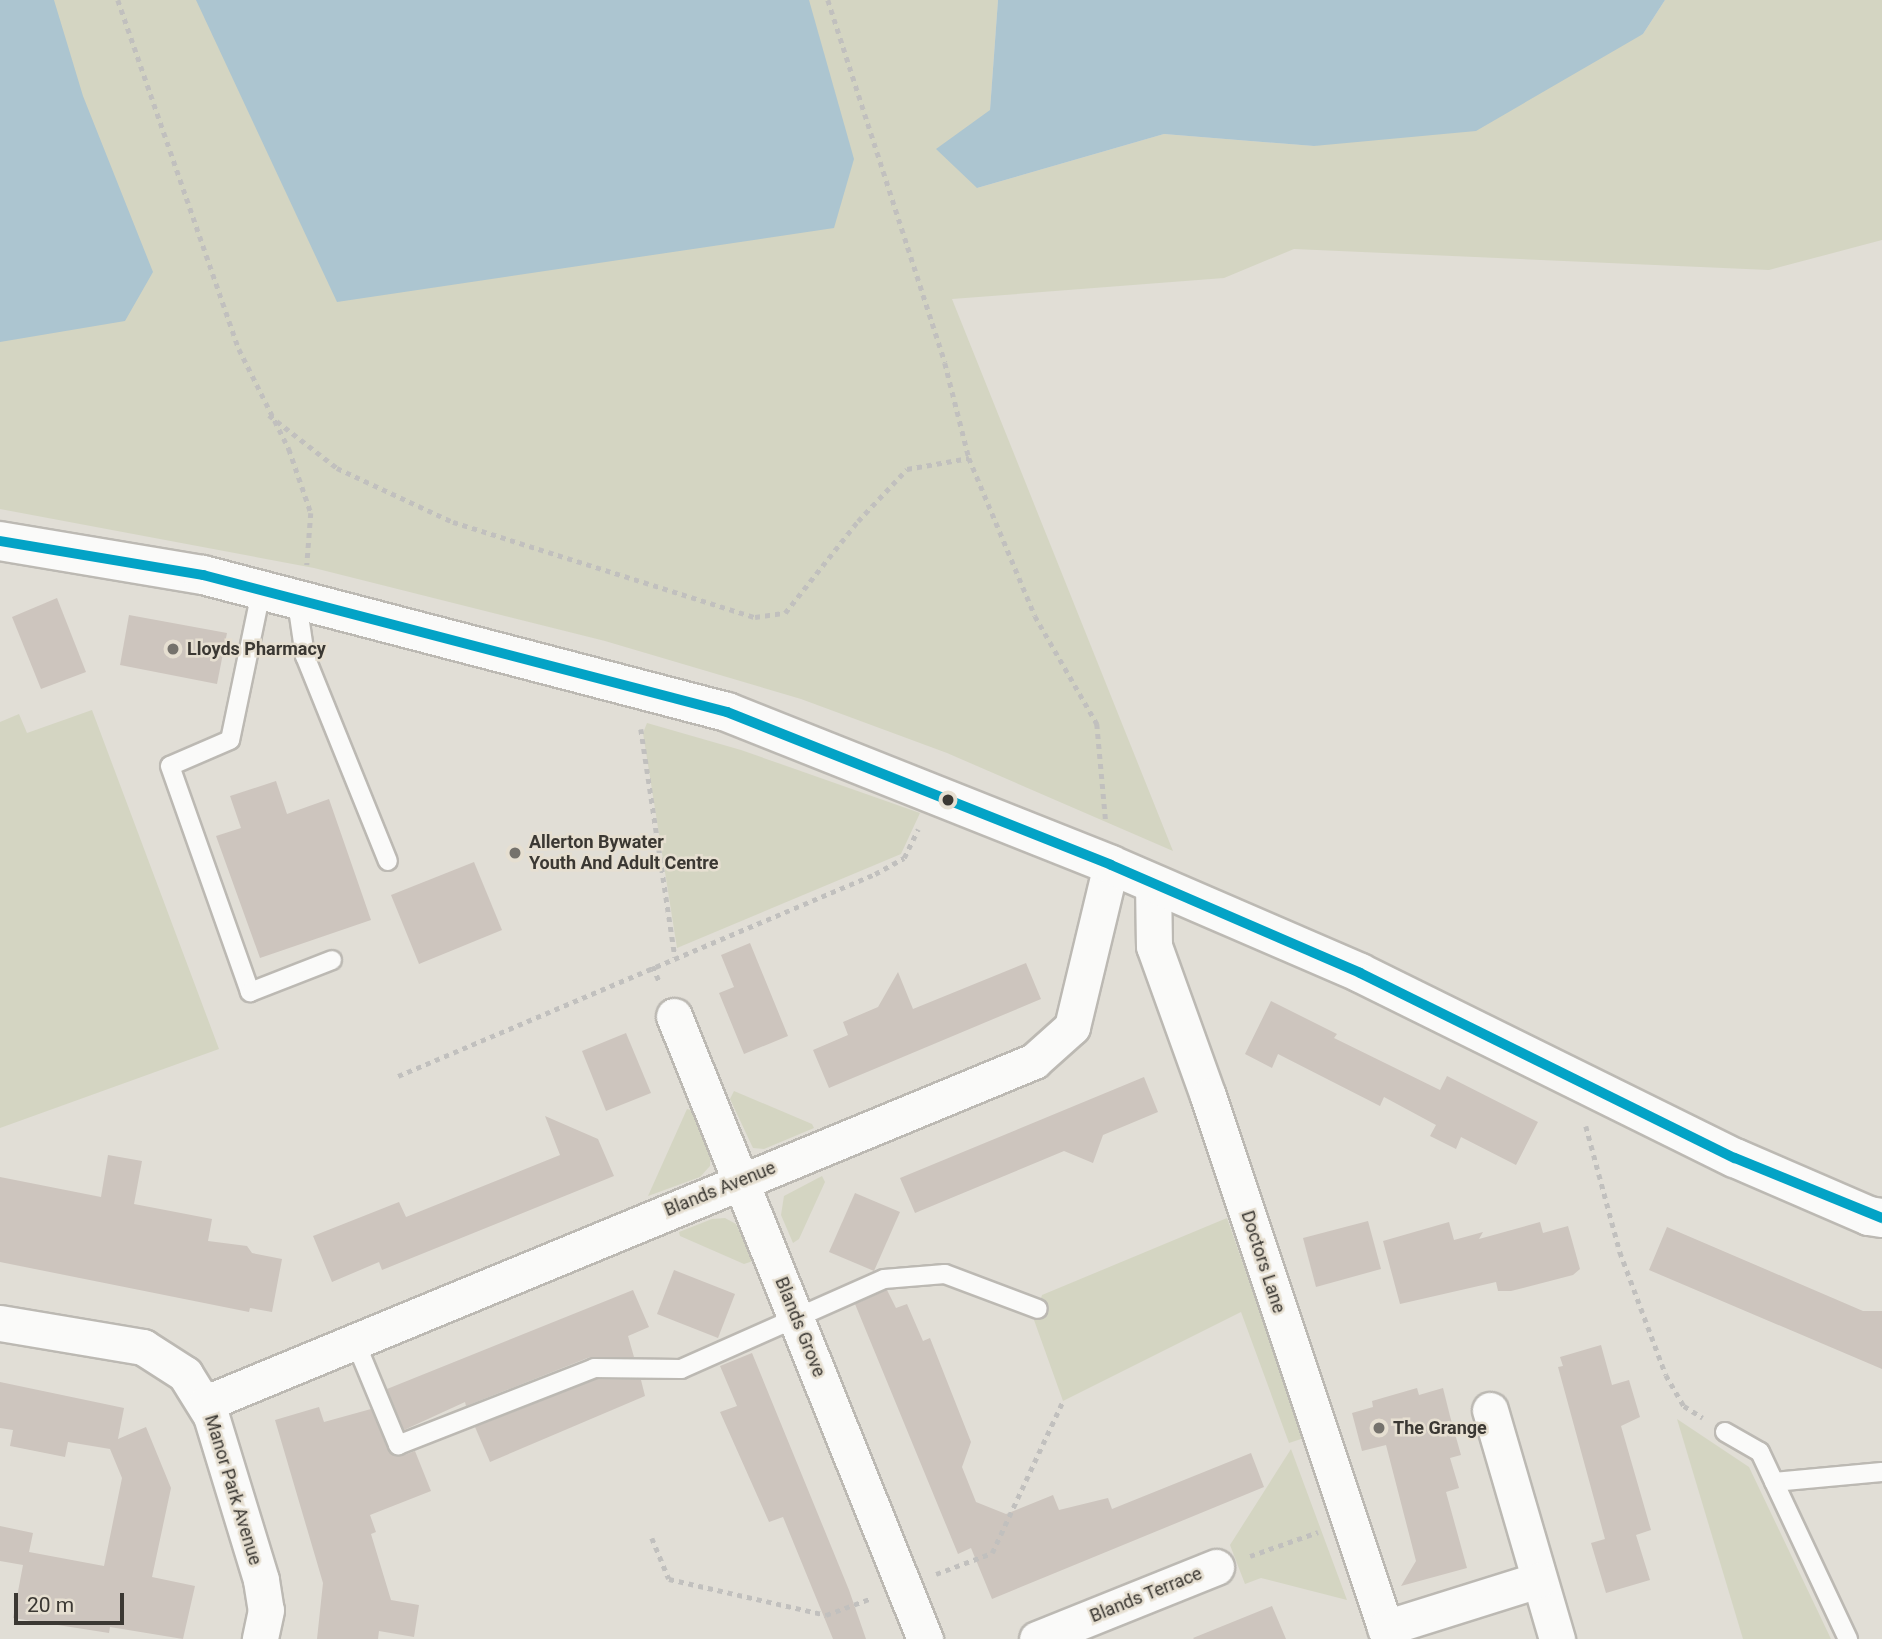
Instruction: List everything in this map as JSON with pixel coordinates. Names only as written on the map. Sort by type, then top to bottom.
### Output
[{"type":"street","points":[[0,541],[204,575],[298,602],[727,712],[1111,864],[1360,973],[1735,1158],[1869,1216],[1882,1218]]},
{"type":"street","name":"Blands Avenue","points":[[206,1403],[1034,1062],[1072,1027],[1111,864]]},
{"type":"street","name":"Doctors Lane","points":[[1153,883],[1154,946],[1208,1096],[1387,1634]]},
{"type":"street","name":"Blands Grove","points":[[674,1016],[925,1639]]},
{"type":"street","name":"Manor Park Avenue","points":[[0,1323],[143,1347],[185,1374],[206,1403],[261,1580],[265,1610],[260,1639]]},
{"type":"street","points":[[1490,1410],[1557,1639]]},
{"type":"street","name":"Blands Terrace","points":[[1037,1639],[1216,1567]]},
{"type":"street","points":[[1387,1634],[1538,1580]]},
{"type":"lane","points":[[261,592],[230,740],[170,766],[250,992],[332,960]]},
{"type":"lane","points":[[298,602],[305,656],[388,861]]},
{"type":"lane","points":[[355,1341],[398,1445],[594,1368],[681,1369],[884,1279],[945,1274],[1038,1309]]},
{"type":"lane","points":[[1725,1432],[1760,1452],[1848,1639]]},
{"type":"lane","points":[[1774,1482],[1882,1472]]},
{"type":"path","points":[[118,0],[239,349],[269,415],[289,449],[311,513],[309,555],[298,602]]},
{"type":"path","points":[[828,0],[944,363],[969,458],[1035,617],[1097,724],[1111,864]]},
{"type":"path","points":[[269,415],[337,468],[453,522],[755,617],[785,613],[858,521],[907,469],[969,458]]},
{"type":"path","points":[[635,688],[675,957]]},
{"type":"path","points":[[398,1076],[904,858],[934,794]]},
{"type":"path","points":[[1573,1078],[1620,1252],[1666,1374],[1684,1406],[1725,1432]]},
{"type":"path","points":[[1216,1567],[1348,1522]]},
{"type":"green space","points":[[0,0],[998,0],[990,110],[977,188],[1164,134],[1314,146],[1643,34],[1665,0],[1882,0],[1882,240],[1769,270],[1294,249],[1224,278],[952,299],[1173,851],[947,753],[801,699],[605,641],[314,568],[0,509]]},
{"type":"green space","points":[[92,710],[219,1049],[0,1128],[0,722],[19,714],[27,733]]},
{"type":"green space","points":[[647,723],[741,750],[920,813],[901,854],[677,948],[643,733]]},
{"type":"green space","points":[[734,1091],[812,1124],[814,1128],[764,1149],[753,1148],[730,1099]]},
{"type":"green space","points":[[687,1109],[694,1111],[711,1151],[710,1166],[700,1177],[648,1196]]},
{"type":"green space","points":[[822,1176],[825,1182],[799,1239],[793,1243],[781,1215],[784,1196]]},
{"type":"green space","points":[[725,1218],[736,1224],[753,1261],[744,1264],[680,1236],[679,1232],[712,1219]]},
{"type":"green space","points":[[1227,1218],[1304,1438],[1289,1443],[1241,1312],[1063,1401],[1034,1320],[1042,1295]]},
{"type":"green space","points":[[1677,1419],[1749,1467],[1831,1639],[1743,1639]]},
{"type":"green space","points":[[1291,1449],[1347,1600],[1261,1578],[1245,1584],[1230,1545]]},
{"type":"water","points":[[0,0],[54,0],[83,96],[153,272],[125,321],[0,342]]},
{"type":"water","points":[[196,0],[809,0],[854,159],[834,228],[337,302]]},
{"type":"water","points":[[998,0],[1665,0],[1643,34],[1476,131],[1314,146],[1164,134],[977,188],[936,149],[990,110]]},
{"type":"building","points":[[57,598],[86,672],[41,689],[12,617]]},
{"type":"building","name":"Lloyds Pharmacy","points":[[129,615],[227,633],[217,684],[120,665]]},
{"type":"building","points":[[276,781],[287,814],[329,799],[371,920],[260,958],[216,836],[241,828],[230,796]]},
{"type":"building","points":[[474,862],[502,930],[419,964],[391,895]]},
{"type":"building","points":[[750,943],[788,1036],[744,1054],[719,993],[734,987],[721,955]]},
{"type":"building","points":[[1026,963],[1041,999],[829,1088],[813,1050],[848,1035],[843,1022],[878,1007],[898,972],[913,1009]]},
{"type":"building","points":[[1271,1001],[1337,1034],[1334,1038],[1440,1090],[1447,1076],[1538,1122],[1516,1165],[1461,1137],[1456,1149],[1430,1136],[1436,1125],[1384,1097],[1380,1106],[1278,1054],[1272,1068],[1245,1054]]},
{"type":"building","points":[[626,1033],[651,1093],[606,1111],[582,1051]]},
{"type":"building","points":[[1144,1077],[1158,1112],[1103,1135],[1093,1163],[1064,1151],[915,1213],[900,1178]]},
{"type":"building","points":[[545,1116],[598,1139],[614,1176],[382,1270],[379,1262],[332,1282],[313,1236],[399,1202],[406,1217],[560,1155]]},
{"type":"building","points":[[108,1155],[142,1161],[134,1204],[212,1219],[208,1241],[247,1246],[252,1253],[282,1259],[272,1312],[250,1308],[249,1312],[0,1262],[0,1177],[101,1197]]},
{"type":"building","points":[[855,1193],[900,1212],[874,1271],[829,1252]]},
{"type":"building","points":[[1368,1221],[1381,1269],[1316,1287],[1303,1238]]},
{"type":"building","points":[[1449,1222],[1454,1240],[1483,1232],[1479,1239],[1540,1222],[1543,1233],[1568,1226],[1580,1269],[1573,1275],[1511,1291],[1498,1291],[1496,1282],[1400,1304],[1383,1241]]},
{"type":"building","points":[[1667,1227],[1863,1311],[1882,1311],[1882,1369],[1649,1270]]},
{"type":"building","points":[[674,1270],[735,1294],[718,1338],[657,1314]]},
{"type":"building","points":[[633,1290],[649,1327],[628,1336],[634,1357],[590,1357],[466,1406],[465,1402],[404,1430],[387,1389]]},
{"type":"building","points":[[887,1290],[896,1308],[907,1304],[923,1341],[930,1338],[971,1442],[962,1467],[976,1502],[1006,1514],[1053,1495],[1059,1510],[1108,1498],[1112,1509],[1251,1453],[1264,1487],[992,1599],[971,1548],[958,1554],[855,1304]]},
{"type":"building","points":[[1601,1345],[1612,1385],[1629,1380],[1640,1417],[1621,1426],[1651,1530],[1636,1535],[1650,1580],[1606,1593],[1591,1543],[1605,1539],[1558,1367],[1563,1366],[1560,1357]]},
{"type":"building","points":[[752,1353],[849,1590],[866,1639],[833,1639],[783,1517],[769,1522],[720,1412],[737,1406],[720,1366]]},
{"type":"building","points":[[596,1379],[641,1380],[645,1396],[490,1462],[475,1427]]},
{"type":"building","points":[[0,1382],[124,1408],[118,1439],[146,1427],[171,1488],[152,1577],[195,1586],[183,1639],[110,1627],[109,1633],[13,1618],[23,1565],[0,1561],[0,1526],[33,1533],[29,1552],[104,1566],[122,1478],[110,1449],[68,1442],[65,1457],[10,1446],[13,1430],[0,1428]]},
{"type":"building","points":[[1417,1388],[1419,1395],[1443,1388],[1461,1455],[1450,1458],[1459,1488],[1446,1492],[1467,1568],[1401,1586],[1416,1561],[1386,1445],[1362,1451],[1352,1413],[1373,1407],[1372,1401]]},
{"type":"building","points":[[319,1407],[324,1422],[371,1409],[391,1453],[402,1456],[415,1451],[431,1491],[370,1515],[376,1532],[371,1534],[391,1600],[419,1605],[414,1637],[379,1631],[378,1639],[317,1639],[323,1583],[275,1420]]},
{"type":"building","points":[[1272,1606],[1286,1639],[1193,1638]]},
{"type":"transit line","points":[[0,541],[203,575],[727,712],[1111,865],[1360,973],[1735,1158],[1882,1218]]},
{"type":"place","name":"Lloyds Pharmacy","points":[[173,649]]},
{"type":"place","name":"Allerton Bywater Youth And Adult Centre","points":[[515,853]]},
{"type":"place","name":"The Grange","points":[[1379,1428]]}]
